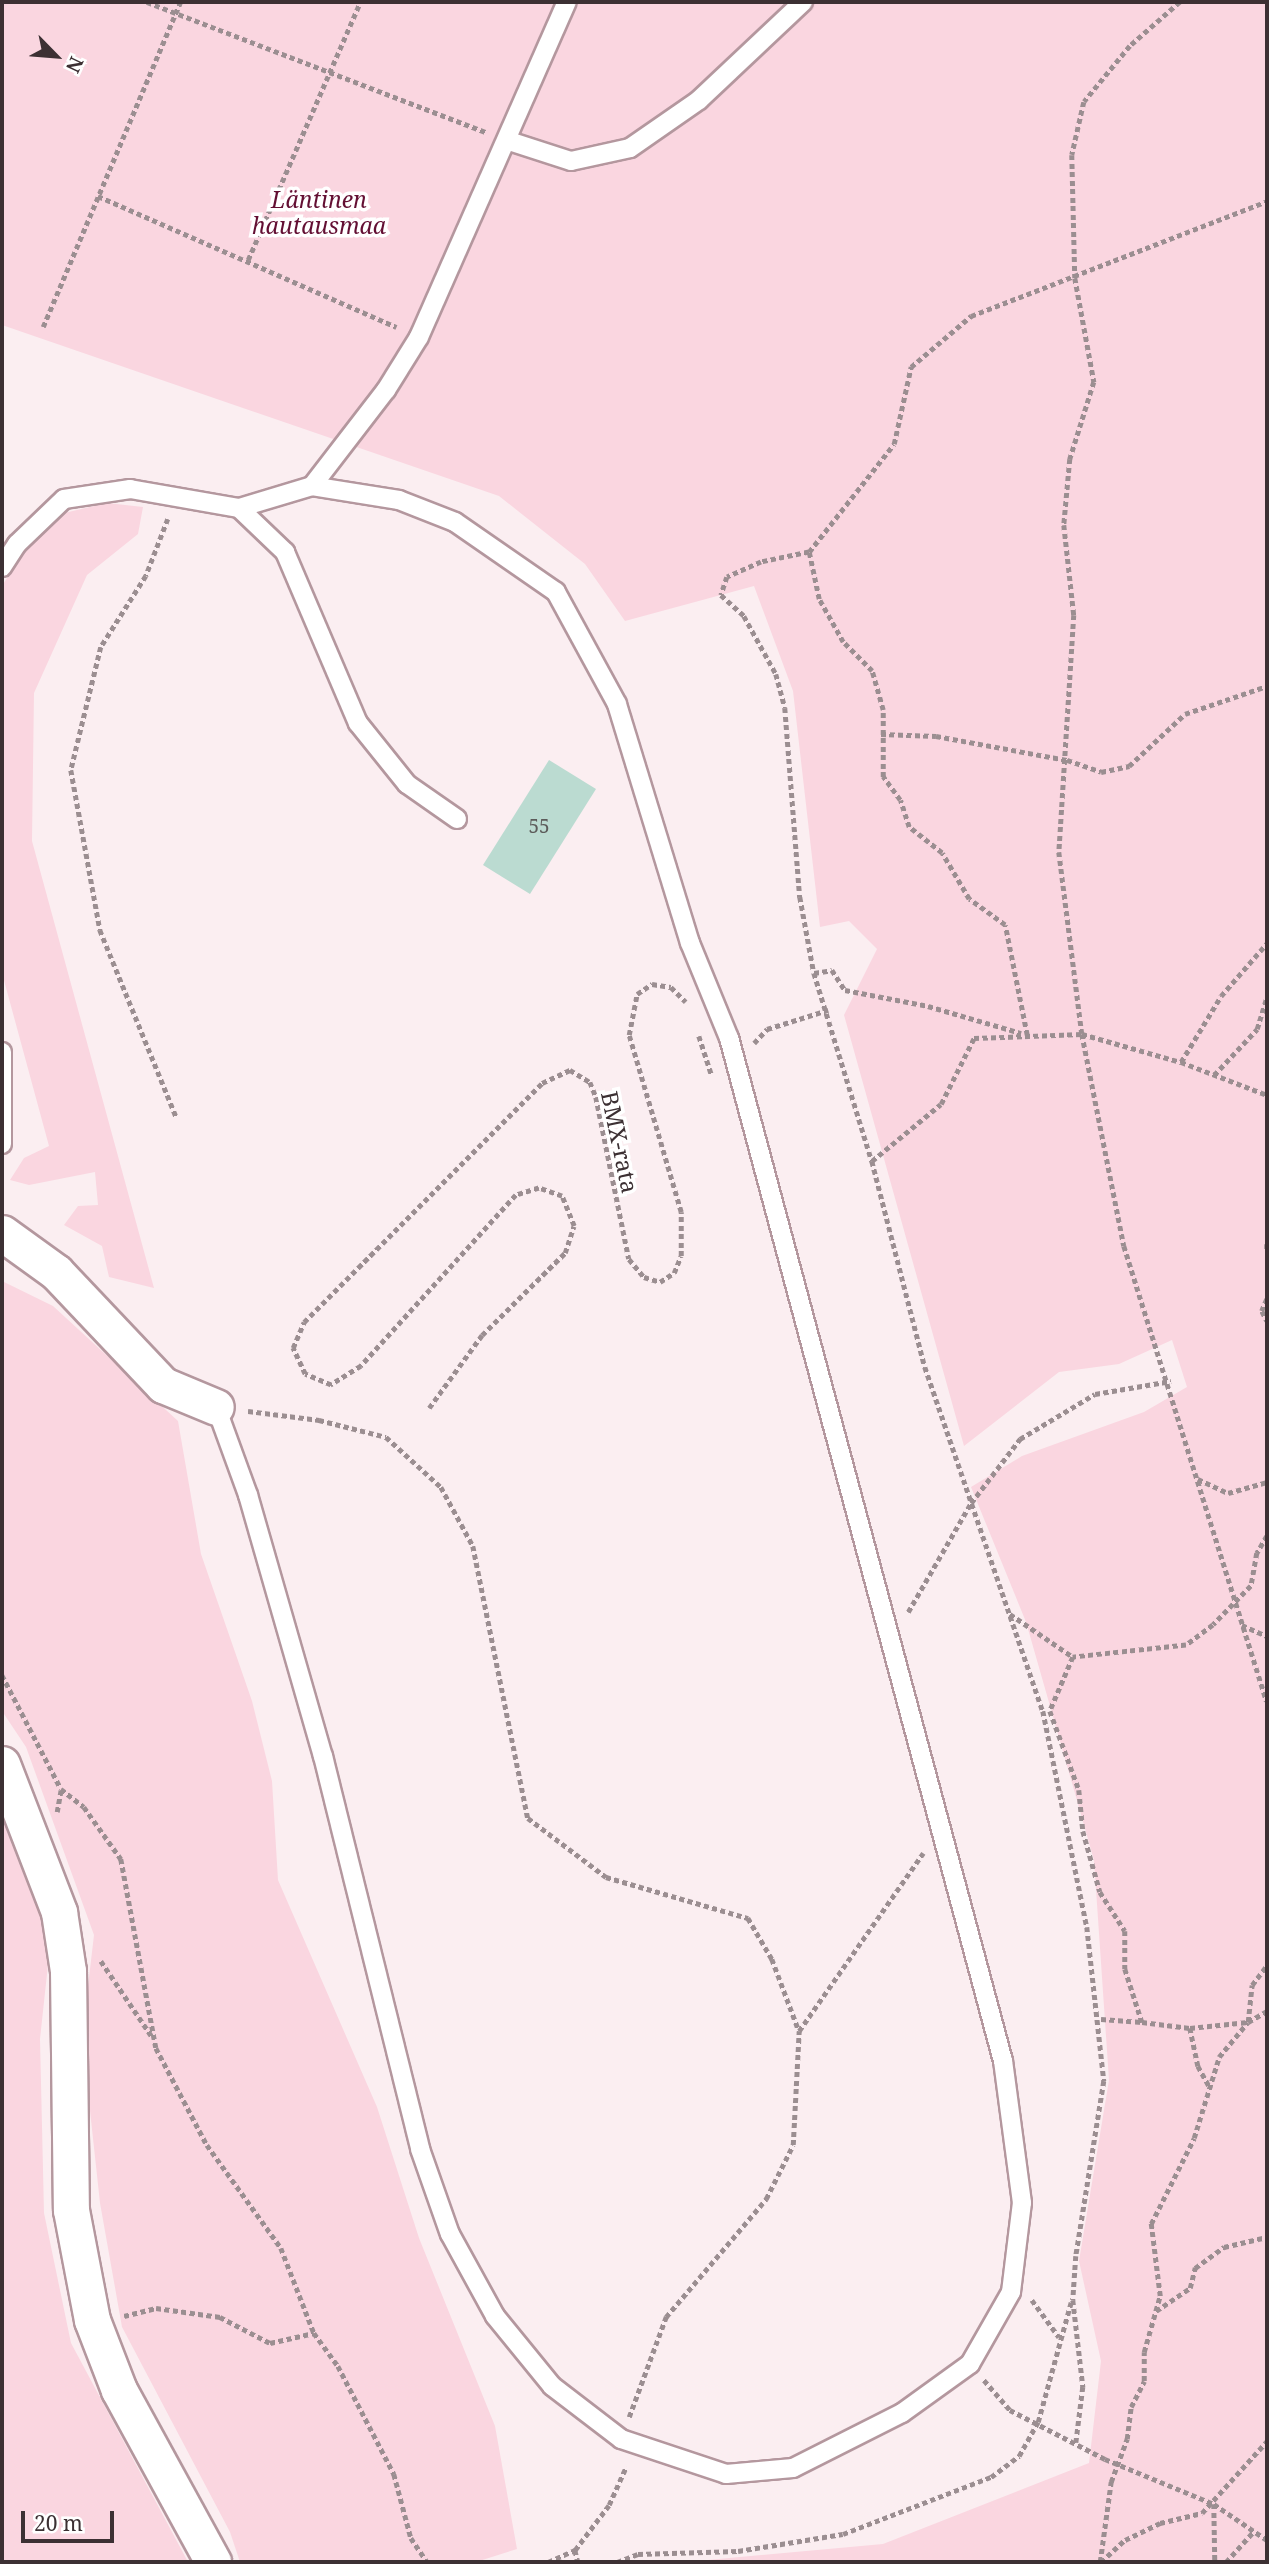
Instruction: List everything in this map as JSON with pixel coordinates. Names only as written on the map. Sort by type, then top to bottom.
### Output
[{"type":"street","points":[[2,1233],[56,1272],[163,1385],[216,1407]]},
{"type":"street","points":[[2,1764],[59,1912],[68,1971],[71,2210],[92,2320],[120,2390],[213,2562]]},
{"type":"lane","points":[[312,486],[419,337],[509,141],[567,2]]},
{"type":"lane","points":[[509,141],[571,161],[629,148],[699,100],[803,2]]},
{"type":"lane","points":[[2,568],[17,544],[64,499],[130,489],[239,508],[312,486],[399,500],[455,522],[556,592],[617,704],[690,943],[738,1072],[944,1824],[1003,2061],[1022,2203],[1011,2292],[970,2364],[902,2413],[793,2468],[726,2474],[628,2443],[552,2386],[495,2316],[450,2234],[419,2149],[319,1743],[248,1495],[216,1407]]},
{"type":"lane","points":[[239,508],[285,552],[358,723],[407,784],[457,819]]},
{"type":"lane","points":[[2,1052],[2,1144]]},
{"type":"path","points":[[147,2],[509,141]]},
{"type":"path","points":[[43,327],[180,2]]},
{"type":"path","points":[[247,260],[360,2]]},
{"type":"path","points":[[1180,2],[1130,46],[1084,102],[1072,155],[1075,278],[1094,382],[1070,459],[1064,525],[1074,615],[1067,760],[1059,852],[1082,1034],[1124,1246],[1171,1381],[1235,1603],[1267,1701]]},
{"type":"path","points":[[98,196],[419,337]]},
{"type":"path","points":[[1076,2443],[1083,2387],[1073,2300],[1078,2231],[1104,2081],[1101,2019],[1043,1711],[925,1367],[872,1161],[828,1010],[814,973],[800,897],[785,708],[776,674],[744,616],[721,595],[727,578],[761,562],[809,552],[894,444],[911,367],[971,316],[1075,278],[1267,201]]},
{"type":"path","points":[[176,498],[146,576],[101,648],[71,770],[100,930],[176,1116]]},
{"type":"path","points":[[809,552],[819,599],[843,642],[872,671],[883,710],[883,777],[900,800],[909,827],[942,853],[969,899],[1005,925],[1027,1035]]},
{"type":"path","points":[[881,734],[936,736],[1067,760],[1101,772],[1129,766],[1185,714],[1267,686]]},
{"type":"path","points":[[1181,1062],[1221,996],[1267,943]]},
{"type":"path","points":[[814,973],[832,970],[845,990],[928,1006],[1027,1035]]},
{"type":"path","name":"BMX-rata","points":[[429,1408],[482,1335],[565,1253],[574,1226],[562,1196],[539,1188],[516,1195],[361,1366],[331,1385],[304,1374],[293,1348],[304,1322],[555,1073],[570,1070],[590,1082],[629,1259],[644,1277],[660,1282],[674,1273],[681,1256],[681,1212],[629,1035],[637,994],[652,984],[671,986],[690,1008]]},
{"type":"path","points":[[1214,1075],[1257,1029],[1267,997]]},
{"type":"path","points":[[738,1072],[767,1028],[828,1010]]},
{"type":"path","points":[[698,1030],[712,1080]]},
{"type":"path","points":[[872,1161],[942,1104],[974,1038],[1082,1034],[1181,1062],[1267,1095]]},
{"type":"path","points":[[1267,1299],[1267,1321]]},
{"type":"path","points":[[892,1638],[971,1503],[1020,1439],[1095,1394],[1171,1381]]},
{"type":"path","points":[[216,1407],[319,1420],[386,1437],[441,1487],[473,1546],[528,1818],[606,1877],[748,1918],[772,1959],[799,2031],[793,2145],[766,2199],[666,2317],[609,2505],[575,2550],[548,2562]]},
{"type":"path","points":[[1198,1479],[1228,1493],[1267,1482]]},
{"type":"path","points":[[1008,1613],[1073,1657],[1186,1645],[1251,1586],[1257,1553],[1267,1536]]},
{"type":"path","points":[[1242,1625],[1267,1636]]},
{"type":"path","points":[[1073,1657],[1050,1711],[1079,1790],[1083,1831],[1100,1892],[1125,1931],[1125,1969],[1142,2022]]},
{"type":"path","points":[[2,1675],[61,1789],[84,1807],[121,1859],[153,2038],[176,2095],[281,2248],[314,2333],[372,2430],[398,2485],[411,2538],[427,2562]]},
{"type":"path","points":[[799,2031],[944,1824]]},
{"type":"path","points":[[95,1952],[153,2038]]},
{"type":"path","points":[[1248,2022],[1252,1985],[1267,1965]]},
{"type":"path","points":[[1100,2562],[1102,2522],[1119,2465],[1131,2407],[1144,2381],[1144,2352],[1160,2296],[1151,2224],[1195,2138],[1219,2057],[1248,2022],[1267,2011]]},
{"type":"path","points":[[1101,2019],[1190,2028],[1248,2022]]},
{"type":"path","points":[[1190,2028],[1201,2074],[1211,2090]]},
{"type":"path","points":[[1156,2311],[1189,2288],[1195,2268],[1224,2247],[1267,2237]]},
{"type":"path","points":[[1013,2274],[1059,2337]]},
{"type":"path","points":[[617,2562],[638,2554],[785,2546],[874,2524],[991,2477],[1019,2456],[1038,2422],[1059,2337],[1073,2300]]},
{"type":"path","points":[[92,2320],[156,2308],[220,2317],[270,2343],[314,2333]]},
{"type":"path","points":[[970,2364],[1010,2410],[1119,2465],[1214,2504],[1267,2540]]},
{"type":"path","points":[[1100,2562],[1125,2540],[1214,2504],[1267,2441]]},
{"type":"path","points":[[1214,2504],[1215,2562]]},
{"type":"path","points":[[1226,2562],[1254,2531]]},
{"type":"path","points":[[575,2550],[578,2562]]},
{"type":"green space","name":"Läntinen hautausmaa","points":[[2,2],[1267,2],[1267,2562],[686,2562],[883,2544],[1089,2463],[1101,2361],[1079,2261],[1109,2080],[1094,1860],[1026,1622],[971,1487],[1022,1456],[1144,1412],[1187,1387],[1172,1340],[1119,1364],[1059,1372],[964,1446],[844,1015],[877,949],[849,921],[820,927],[793,691],[754,586],[625,621],[585,564],[499,496],[2,325]]},
{"type":"green space","points":[[107,503],[143,507],[138,534],[87,575],[34,693],[32,841],[154,1288],[109,1277],[102,1246],[64,1225],[78,1206],[98,1205],[95,1172],[29,1185],[10,1180],[24,1158],[49,1146],[2,973],[2,586],[25,549],[60,514]]},
{"type":"green space","points":[[2,1281],[53,1306],[178,1421],[201,1554],[252,1701],[272,1781],[278,1880],[377,2107],[419,2238],[495,2426],[517,2549],[476,2562],[240,2562],[230,2532],[122,2327],[100,2203],[82,2037],[94,1935],[26,1747],[2,1711]]},
{"type":"green space","points":[[2,1805],[51,1937],[40,2039],[44,2213],[71,2343],[188,2562],[2,2562]]},
{"type":"building","points":[[549,760],[596,789],[530,894],[483,865]]}]
